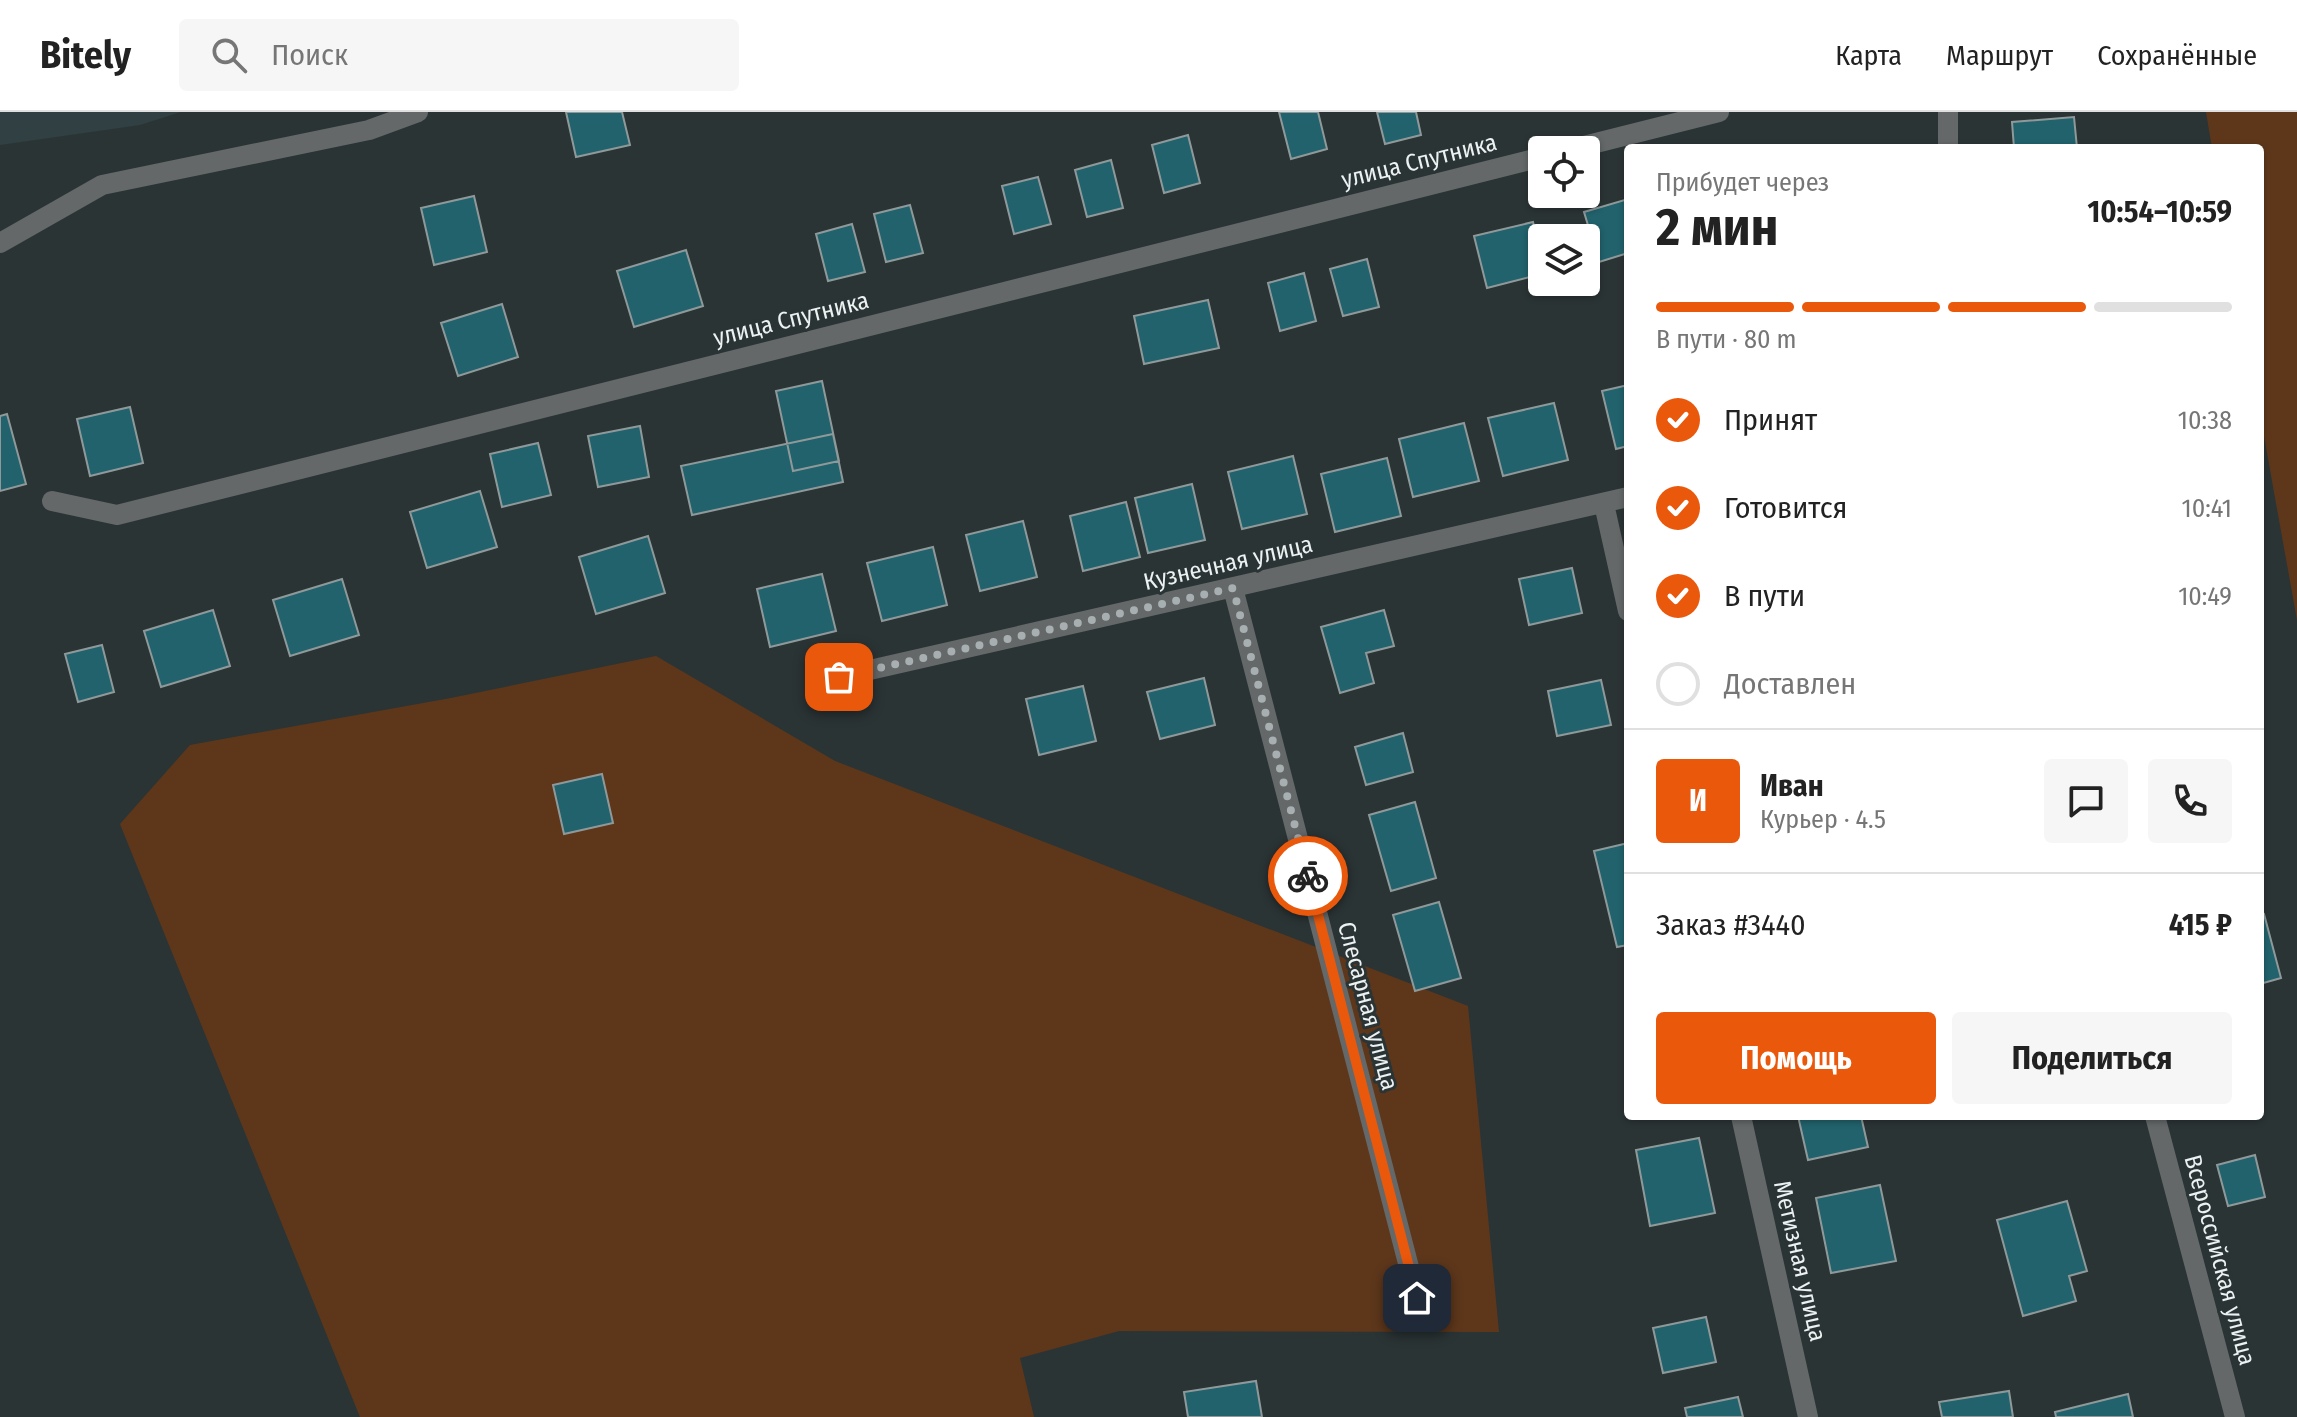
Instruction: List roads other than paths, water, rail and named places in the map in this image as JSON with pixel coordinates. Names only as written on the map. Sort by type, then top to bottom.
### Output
[{"type":"street","points":[[0,243],[102,185],[365,121],[418,112]]},
{"type":"street","points":[[1600,142],[1719,112]]},
{"type":"street","points":[[1948,112],[1948,144]]},
{"type":"street","name":"улица Спутника","points":[[52,501],[117,515],[1528,161]]},
{"type":"street","name":"Кузнечная улица","points":[[839,677],[1624,498]]},
{"type":"street","points":[[1604,504],[1624,593]]},
{"type":"street","name":"Слесарная улица","points":[[1233,588],[1417,1298]]},
{"type":"street","name":"Метизная улица","points":[[1742,1120],[1808,1417]]},
{"type":"street","name":"Всероссийская улица","points":[[2156,1120],[2235,1417]]}]
